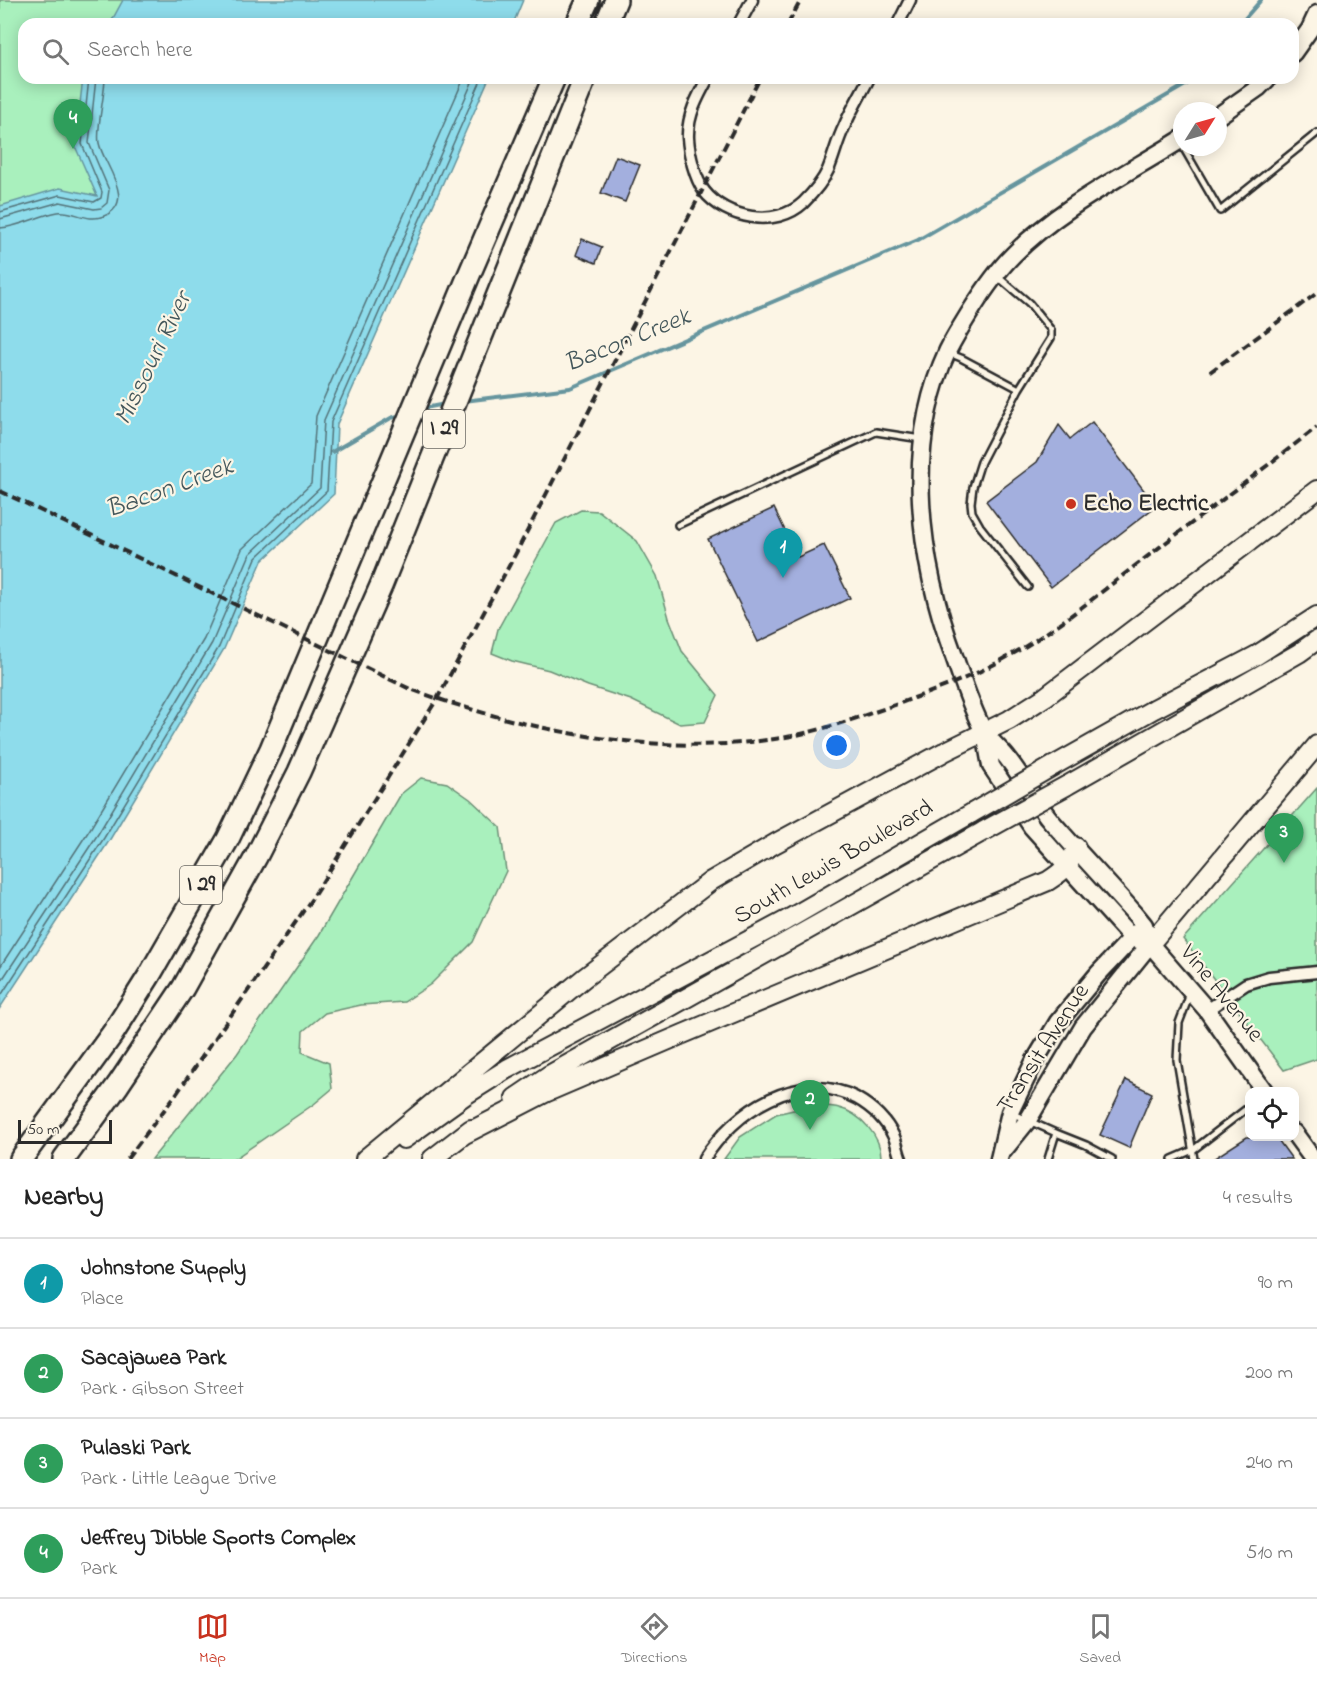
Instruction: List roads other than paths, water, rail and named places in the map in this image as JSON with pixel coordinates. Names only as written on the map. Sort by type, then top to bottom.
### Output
[{"type":"highway","points":[[580,18],[588,0]]},
{"type":"highway","points":[[608,18],[616,0]]},
{"type":"highway","name":"I 29","points":[[21,1159],[113,1033],[149,976],[228,839],[271,749],[551,84]]},
{"type":"highway","name":"I 29","points":[[64,1159],[118,1085],[183,988],[251,867],[300,772],[381,586],[583,84]]},
{"type":"main road","points":[[1299,46],[1315,26]]},
{"type":"main road","points":[[1227,110],[1262,84]]},
{"type":"main road","points":[[1138,932],[1076,847],[1026,788],[1008,759],[985,732],[973,708],[944,628],[927,554],[921,501],[923,439],[936,385],[947,352],[987,286],[1012,256],[1062,215],[1173,148]]},
{"type":"main road","points":[[364,1159],[584,978],[711,881],[1045,697],[1317,490]]},
{"type":"main road","name":"South Lewis Boulevard","points":[[379,1159],[464,1096],[507,1069],[785,921],[1154,709],[1257,655],[1317,616]]},
{"type":"main road","name":"South Lewis Boulevard","points":[[432,1159],[549,1075],[1066,786],[1299,653],[1317,640]]},
{"type":"main road","points":[[985,732],[991,766],[1032,827],[1067,866],[1138,932]]},
{"type":"main road","points":[[1150,944],[1317,745]]},
{"type":"main road","points":[[463,1135],[545,1094],[651,1047],[1048,880],[1074,858],[1076,847]]},
{"type":"main road","name":"Vine Avenue","points":[[1138,932],[1207,1010],[1261,1087]]},
{"type":"main road","name":"Transit Avenue","points":[[1000,1156],[1010,1112],[1034,1062],[1058,1022],[1098,974],[1138,932]]},
{"type":"main road","name":"Transit Avenue","points":[[1000,1156],[1028,1120],[1083,1027],[1150,944]]},
{"type":"main road","points":[[1299,1140],[1313,1159]]},
{"type":"street","points":[[742,18],[752,0]]},
{"type":"street","points":[[901,18],[910,0]]},
{"type":"street","points":[[705,84],[690,118],[688,137],[698,176],[704,190],[725,208],[741,215],[760,217],[782,216],[802,203],[827,173],[843,128],[866,84]]},
{"type":"street","points":[[1207,1010],[1246,984],[1269,977],[1317,972]]},
{"type":"street","points":[[704,1159],[715,1142],[734,1122],[753,1108],[778,1096],[813,1088],[846,1093],[864,1103],[881,1118],[894,1137],[901,1159]]},
{"type":"lane","points":[[1189,156],[1220,211],[1317,133]]},
{"type":"lane","points":[[996,275],[1029,303],[1051,330],[1051,338],[1047,346],[1019,389],[981,462],[973,487],[971,503],[972,512],[980,526],[1028,587]]},
{"type":"lane","points":[[947,352],[1019,389]]},
{"type":"lane","points":[[678,525],[876,432],[923,439]]},
{"type":"lane","points":[[1191,992],[1179,1023],[1177,1060],[1194,1159]]},
{"type":"lane","points":[[1172,1159],[1192,1150],[1245,1110]]},
{"type":"lane","points":[[1010,1112],[1086,1145],[1112,1159]]},
{"type":"lane","points":[[1048,1159],[1056,1133]]},
{"type":"water","points":[[123,0],[523,0],[516,18],[113,18]]},
{"type":"water","name":"Missouri River","points":[[82,84],[486,84],[337,424],[334,494],[262,561],[224,649],[109,841],[0,1008],[0,206],[60,188],[97,196],[75,146]]},
{"type":"waterway","name":"Bacon Creek","points":[[1245,18],[1261,0]]},
{"type":"waterway","name":"Bacon Creek","points":[[464,401],[570,388],[918,240],[1187,84]]},
{"type":"waterway","name":"Bacon Creek","points":[[420,409],[445,404]]},
{"type":"waterway","name":"Bacon Creek","points":[[332,452],[391,418],[401,415]]},
{"type":"railway","points":[[791,18],[801,0]]},
{"type":"railway","points":[[127,1159],[177,1093],[311,900],[437,699],[516,553],[757,84]]},
{"type":"railway","points":[[1210,372],[1317,293]]},
{"type":"railway","points":[[0,491],[410,689],[502,718],[598,738],[695,745],[744,743],[792,736],[848,721],[943,687],[996,663],[1042,636],[1074,613],[1317,427]]},
{"type":"place","name":"Jeffrey Dibble Sports Complex","points":[[73,149]]},
{"type":"place","name":"Echo Electric","points":[[1071,504]]},
{"type":"place","name":"Johnstone Supply","points":[[783,578]]},
{"type":"place","name":"Pulaski Park","points":[[1284,863]]},
{"type":"place","name":"Sacajawea Park","points":[[810,1130]]}]
